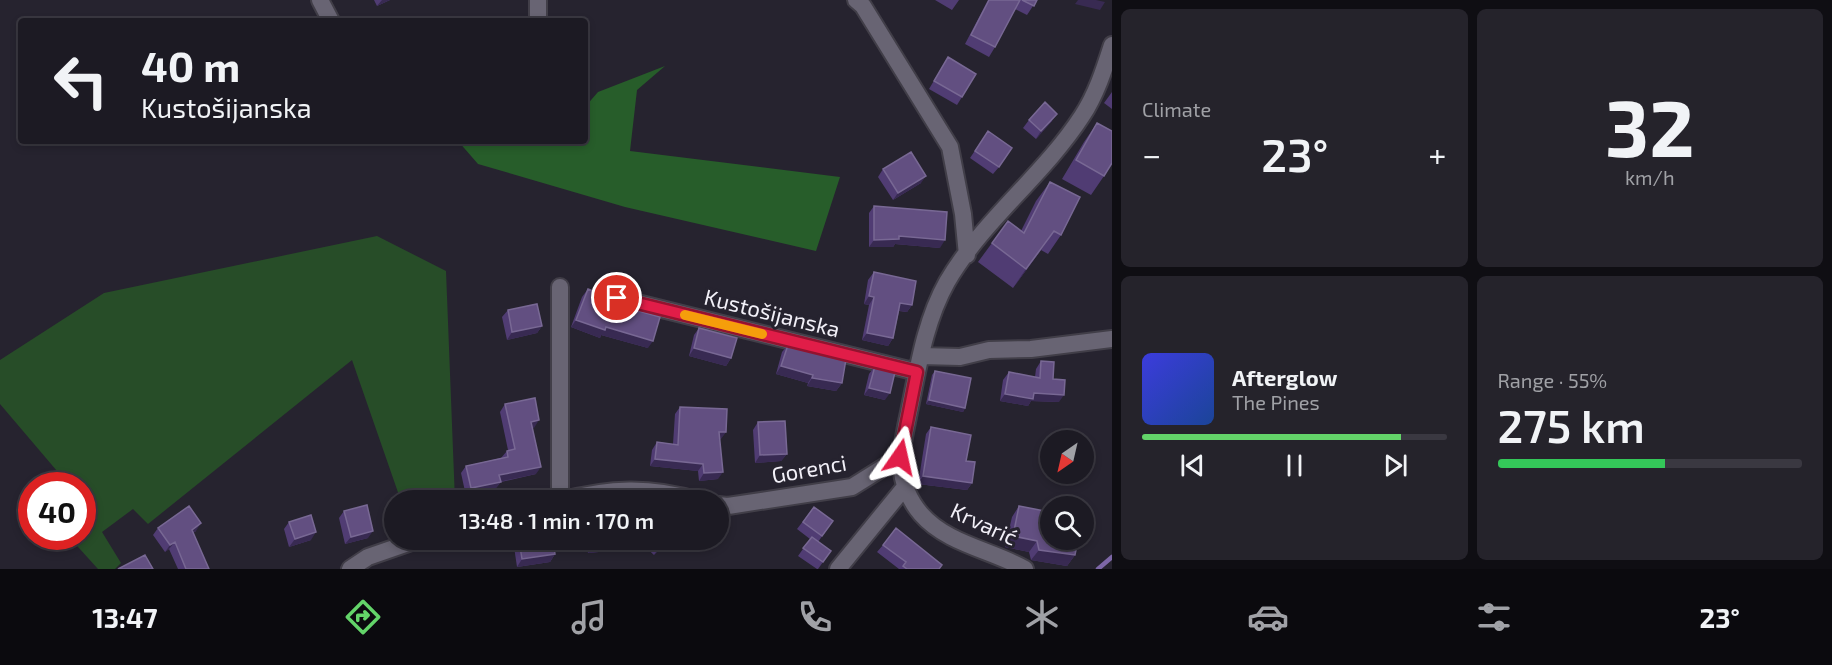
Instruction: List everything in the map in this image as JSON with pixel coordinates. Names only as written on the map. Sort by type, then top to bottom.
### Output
[{"type":"street","points":[[320,0],[329,18]]},
{"type":"street","points":[[538,0],[538,18]]},
{"type":"street","points":[[856,0],[863,6],[950,147],[963,214],[967,255]]},
{"type":"street","points":[[838,569],[904,488],[900,457],[919,364],[938,301],[948,281],[967,255],[1072,131],[1094,95],[1112,45]]},
{"type":"street","points":[[560,287],[560,490]]},
{"type":"street","name":"Kustošijanska","points":[[617,298],[919,364],[989,350],[1031,349],[1112,339]]},
{"type":"street","name":"Gorenci","points":[[729,506],[852,487],[900,457]]},
{"type":"street","name":"Krvarić","points":[[904,488],[921,514],[935,527],[1025,569]]},
{"type":"street","points":[[628,490],[655,490]]},
{"type":"street","points":[[351,569],[369,557],[389,550]]},
{"type":"green space","points":[[665,66],[637,90],[630,151],[840,177],[816,251],[625,207],[478,164],[461,144],[588,144],[588,104],[598,92]]},
{"type":"green space","points":[[377,236],[446,271],[455,490],[397,490],[352,360],[148,524],[133,509],[102,532],[121,563],[115,569],[98,569],[81,550],[96,550],[96,472],[56,472],[0,404],[0,360],[104,293]]},
{"type":"building","points":[[989,0],[1020,0],[995,47],[971,35]]},
{"type":"building","points":[[1022,0],[1037,0],[1034,6]]},
{"type":"building","points":[[948,57],[976,74],[962,97],[934,81]]},
{"type":"building","points":[[1045,102],[1057,114],[1041,131],[1029,120]]},
{"type":"building","points":[[1097,123],[1112,131],[1112,163],[1104,176],[1076,160]]},
{"type":"building","points":[[988,131],[1012,148],[999,167],[975,151]]},
{"type":"building","points":[[911,152],[926,176],[898,193],[883,169]]},
{"type":"building","points":[[1050,182],[1080,197],[1061,235],[1054,231],[1026,269],[992,243],[1008,221],[1024,233]]},
{"type":"building","points":[[874,206],[947,212],[945,240],[899,236],[899,239],[874,240]]},
{"type":"building","points":[[874,272],[916,281],[912,305],[900,303],[893,338],[867,333],[874,297],[869,296]]},
{"type":"building","points":[[588,289],[616,300],[614,304],[660,317],[653,341],[606,327],[605,330],[576,320]]},
{"type":"building","points":[[537,304],[542,326],[512,332],[508,310]]},
{"type":"building","points":[[699,328],[737,338],[731,358],[694,348]]},
{"type":"building","points":[[788,345],[846,359],[842,383],[812,378],[813,375],[781,366]]},
{"type":"building","points":[[1041,361],[1054,362],[1053,379],[1065,380],[1064,395],[1034,393],[1033,399],[1005,394],[1009,372],[1040,378]]},
{"type":"building","points":[[875,366],[895,372],[890,393],[869,388]]},
{"type":"building","points":[[935,371],[971,378],[965,408],[929,400]]},
{"type":"building","points":[[535,398],[539,420],[531,422],[541,467],[499,475],[501,482],[471,488],[466,466],[508,457],[507,451],[515,449],[505,404]]},
{"type":"building","points":[[680,407],[727,409],[726,432],[719,432],[723,472],[704,473],[703,464],[655,459],[657,442],[678,445]]},
{"type":"building","points":[[785,421],[787,454],[760,455],[758,422]]},
{"type":"building","points":[[931,427],[971,435],[966,461],[975,462],[972,483],[923,476]]},
{"type":"building","points":[[367,505],[373,531],[351,537],[344,511]]},
{"type":"building","points":[[189,506],[201,523],[192,530],[209,569],[186,569],[175,542],[170,545],[158,528]]},
{"type":"building","points":[[1019,506],[1040,510],[1040,550],[1076,550],[1075,555],[1039,550],[1037,541],[1013,536]]},
{"type":"building","points":[[814,507],[833,521],[822,536],[803,522]]},
{"type":"building","points":[[311,515],[316,532],[295,539],[289,522]]},
{"type":"building","points":[[896,528],[942,565],[939,569],[907,569],[903,566],[906,562],[883,545]]},
{"type":"building","points":[[812,537],[831,551],[823,562],[803,548]]},
{"type":"building","points":[[521,550],[554,550],[555,554],[522,559]]},
{"type":"building","points":[[145,555],[153,569],[118,569]]},
{"type":"waterway","points":[[1098,569],[1112,557]]},
{"type":"slow traffic","points":[[685,315],[762,334]]},
{"type":"route","points":[[617,298],[917,372],[900,457]]}]
